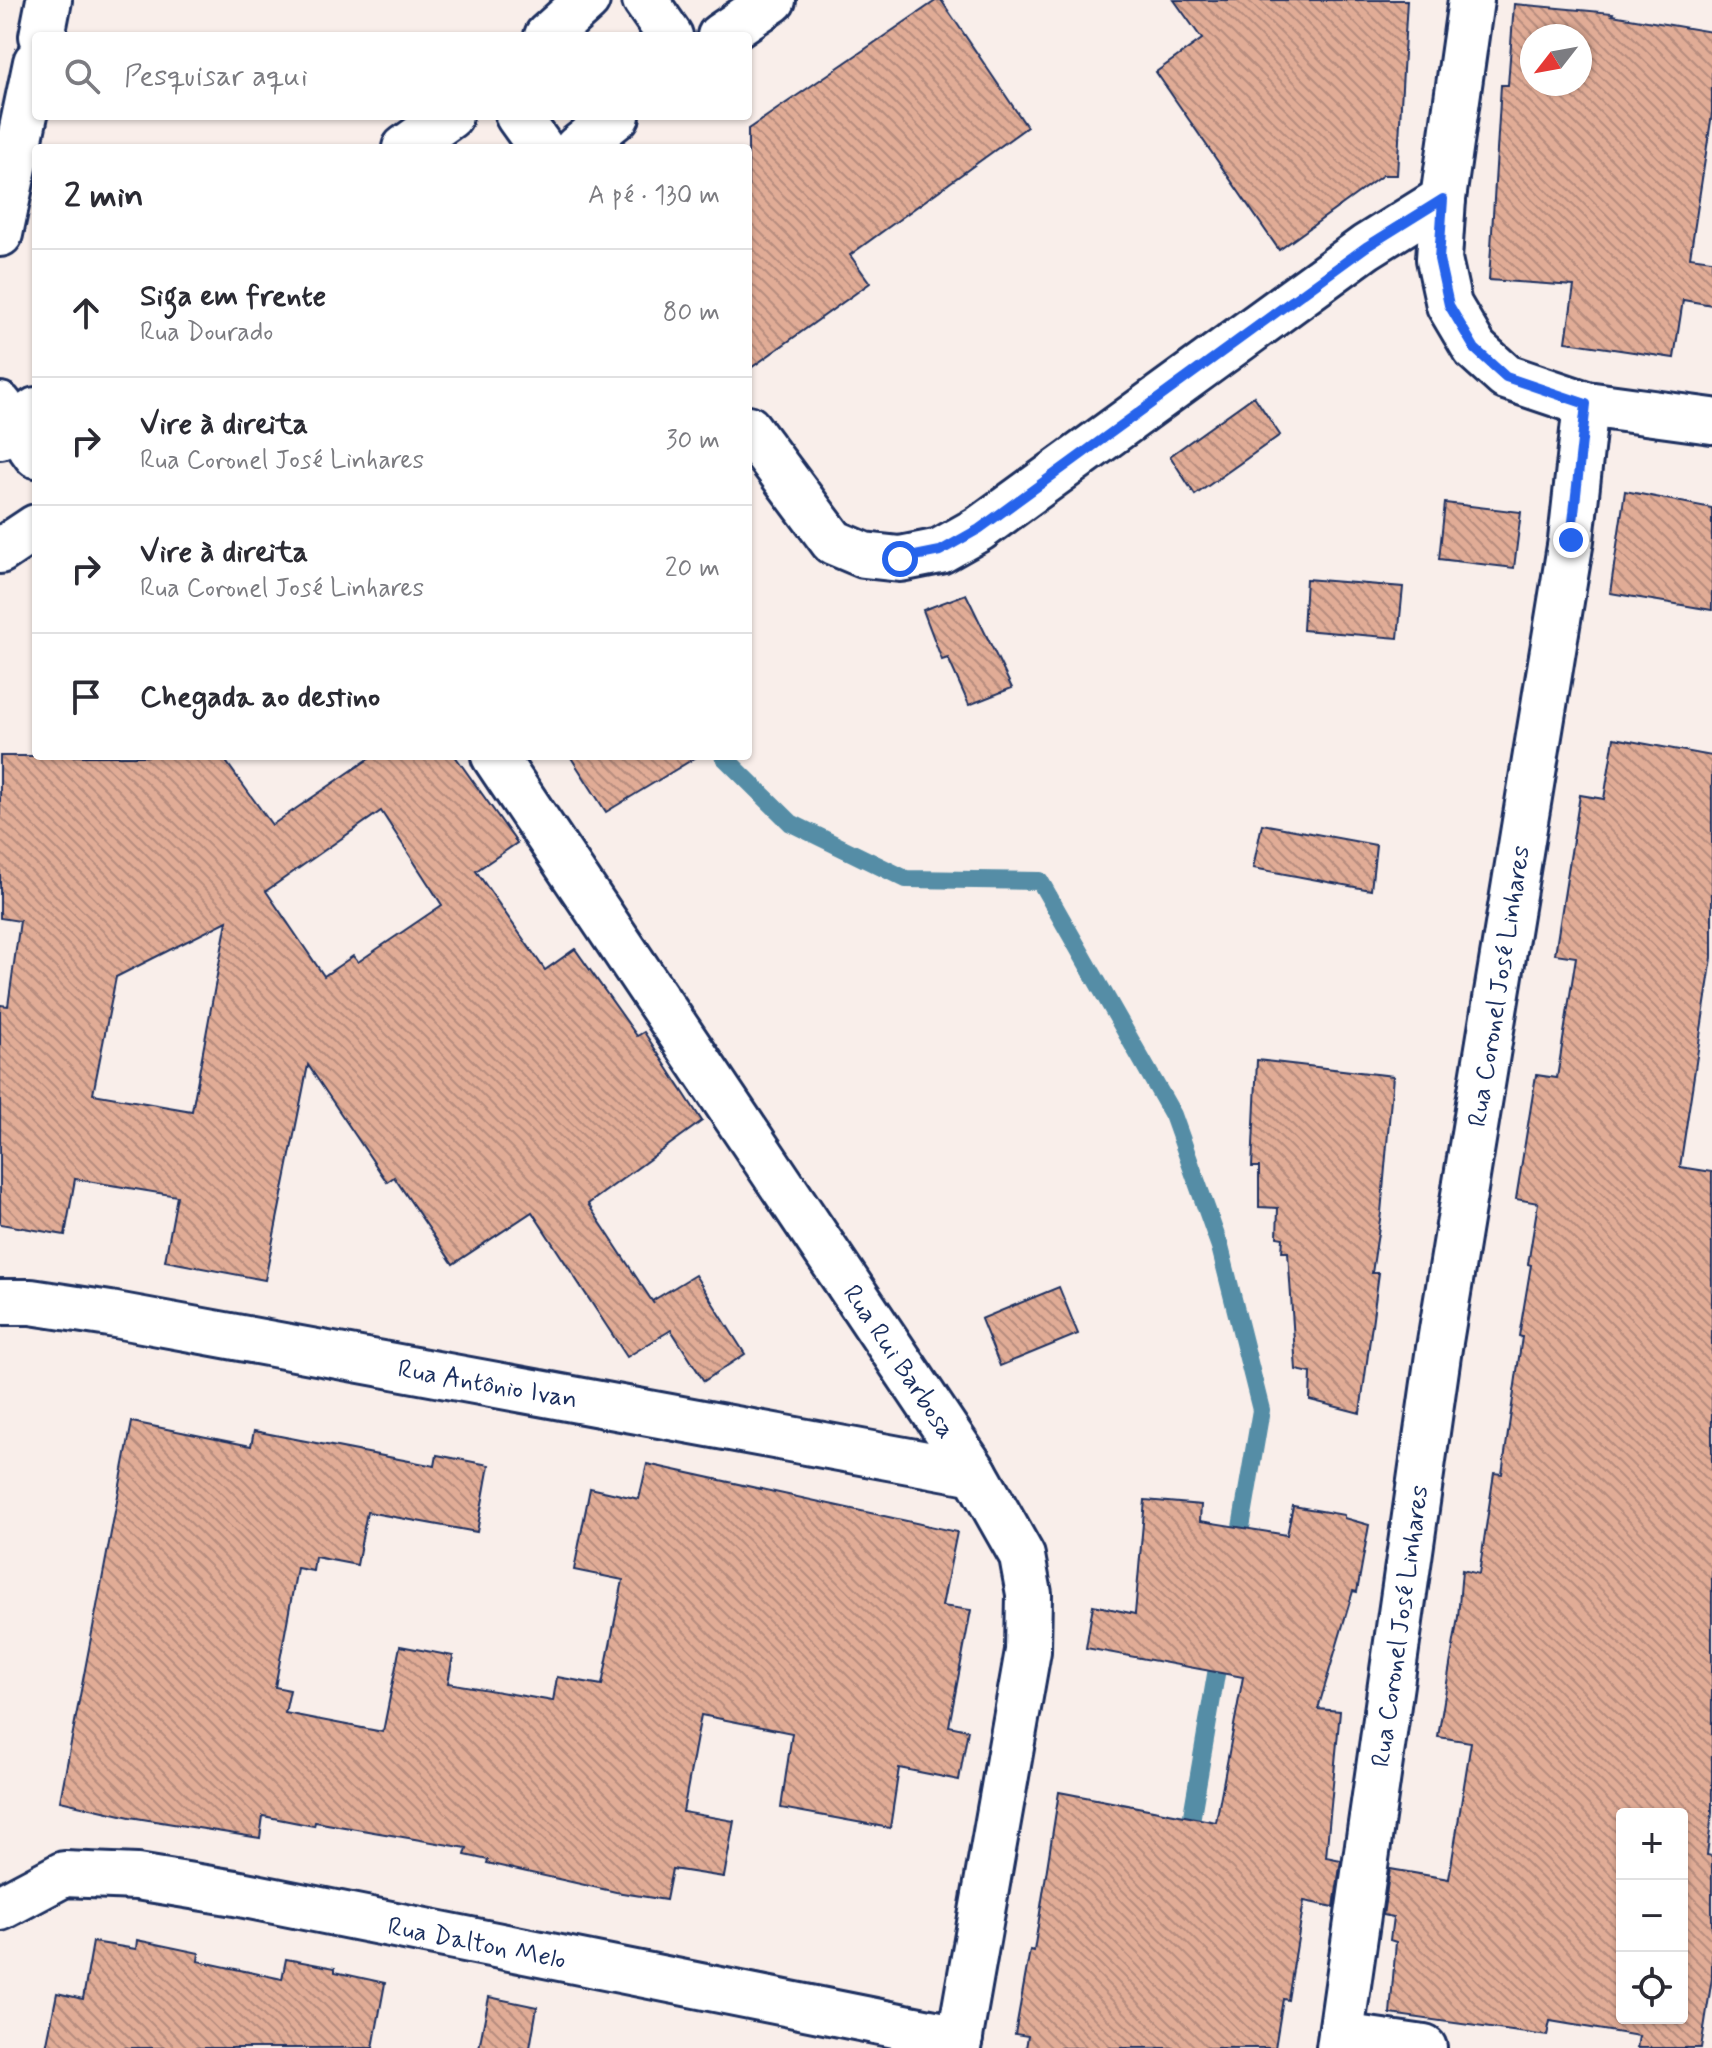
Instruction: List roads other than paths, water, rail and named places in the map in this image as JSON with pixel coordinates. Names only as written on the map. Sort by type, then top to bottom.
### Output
[{"type":"street","points":[[43,32],[49,0]]},
{"type":"street","points":[[551,32],[587,0]]},
{"type":"street","points":[[645,0],[667,32]]},
{"type":"street","points":[[726,32],[773,0]]},
{"type":"street","points":[[1471,0],[1443,199],[1439,259],[1449,305],[1475,349],[1506,377],[1586,404],[1712,421]]},
{"type":"street","points":[[0,234],[32,81]]},
{"type":"street","points":[[411,144],[444,120]]},
{"type":"street","points":[[521,120],[538,144]]},
{"type":"street","points":[[582,144],[612,120]]},
{"type":"street","points":[[752,433],[833,542],[864,555],[900,559],[940,551],[979,529],[1366,247],[1443,199]]},
{"type":"street","name":"Rua Coronel José Linhares","points":[[1340,2042],[1439,1348],[1571,540],[1586,404]]},
{"type":"street","points":[[0,551],[32,530]]},
{"type":"street","name":"Rua Rui Barbosa","points":[[497,760],[975,1473],[1022,1556],[1029,1594],[1026,1666],[959,2043]]},
{"type":"street","name":"Rua Antônio Ivan","points":[[0,1302],[31,1302],[110,1314],[975,1473]]},
{"type":"street","name":"Rua Dalton Melo","points":[[2,1916],[64,1874],[137,1877],[250,1896],[959,2043]]},
{"type":"street","points":[[1340,2042],[1424,2048]]},
{"type":"waterway","points":[[727,760],[791,823],[906,879],[1040,881],[1173,1115],[1220,1247],[1261,1410],[1237,1551]]},
{"type":"waterway","points":[[1188,1839],[1220,1651]]}]
